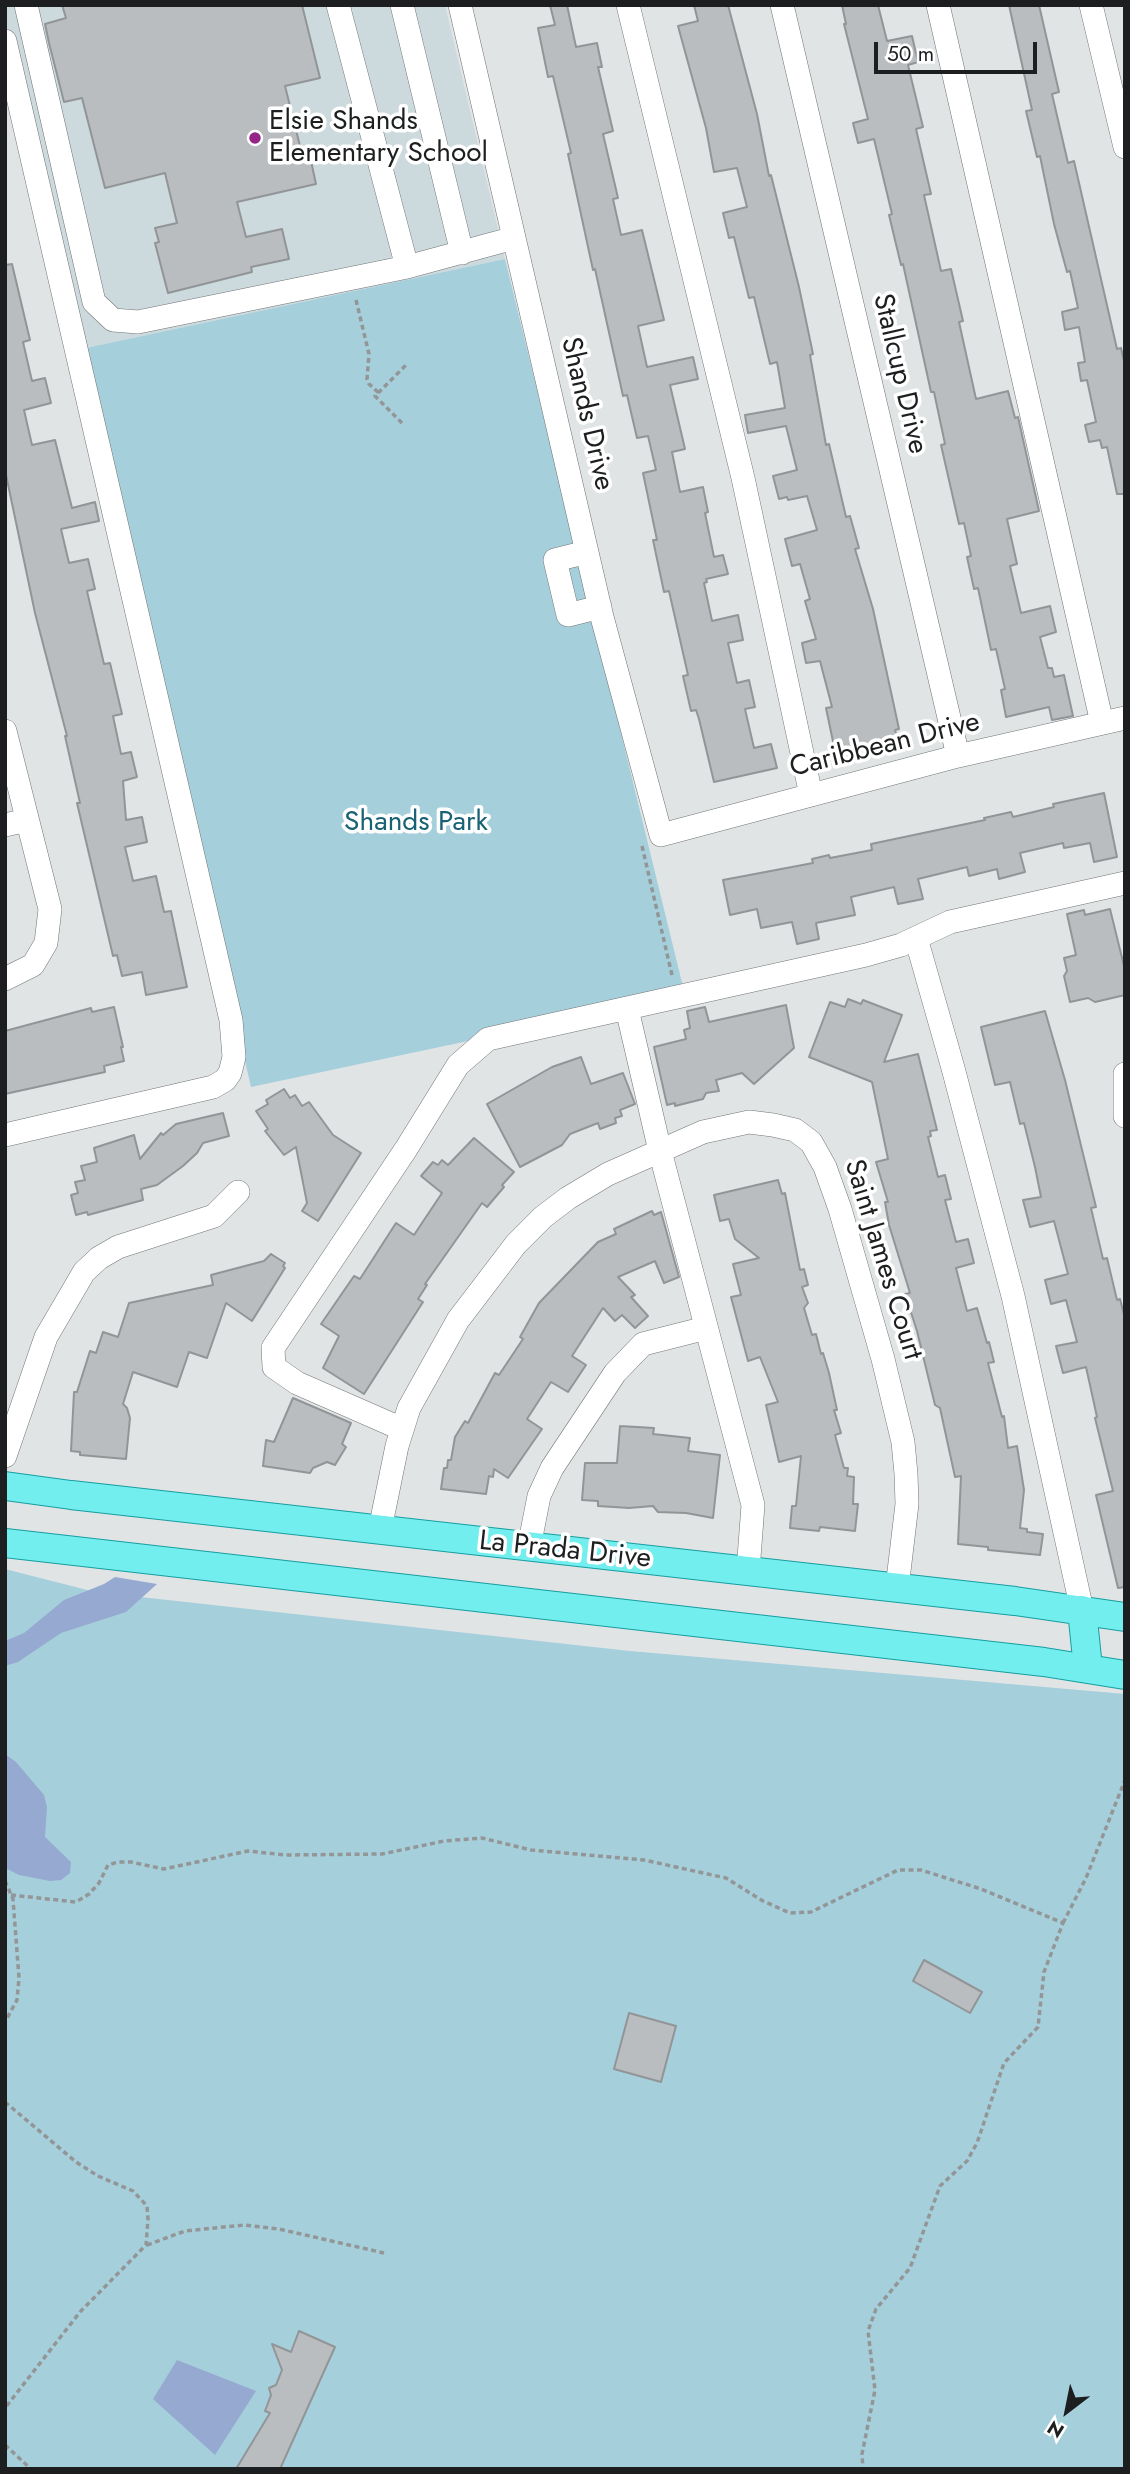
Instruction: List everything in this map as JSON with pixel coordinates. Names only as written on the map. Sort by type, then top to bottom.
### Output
[{"type":"main road","name":"La Prada Drive","points":[[5,1486],[897,1588],[1125,1617]]},
{"type":"main road","name":"La Prada Drive","points":[[5,1543],[1088,1668],[1125,1675]]},
{"type":"main road","points":[[1082,1610],[1088,1668]]},
{"type":"street","points":[[26,5],[94,302],[113,320],[138,322],[407,267],[514,238]]},
{"type":"street","points":[[338,5],[407,267]]},
{"type":"street","points":[[402,5],[461,253]]},
{"type":"street","name":"Shands Drive","points":[[460,5],[600,607],[661,835]]},
{"type":"street","points":[[628,5],[743,478],[811,795]]},
{"type":"street","name":"Stallcup Drive","points":[[782,5],[958,756]]},
{"type":"street","points":[[938,5],[1102,723]]},
{"type":"street","points":[[1091,5],[1125,147]]},
{"type":"street","points":[[5,41],[231,1020],[234,1057],[230,1073],[225,1080],[213,1087],[5,1135]]},
{"type":"street","points":[[587,552],[555,560],[568,615],[600,607]]},
{"type":"street","name":"Caribbean Drive","points":[[661,835],[958,756],[1125,718]]},
{"type":"street","points":[[5,731],[16,823],[50,909],[46,943],[33,965],[5,979]]},
{"type":"street","points":[[402,1429],[297,1383],[274,1367],[272,1348],[458,1065],[488,1039],[866,955],[901,945],[950,922],[1125,883]]},
{"type":"street","points":[[916,938],[1013,1296],[1082,1610]]},
{"type":"street","points":[[627,1009],[660,1151],[753,1505],[748,1571]]},
{"type":"street","points":[[1125,1074],[1125,1116]]},
{"type":"street","name":"Saint James Court","points":[[380,1529],[409,1408],[458,1320],[516,1244],[543,1217],[608,1174],[703,1132],[749,1122],[795,1130],[811,1142],[841,1209],[883,1359],[902,1441],[907,1504],[897,1588]]},
{"type":"street","points":[[5,1456],[46,1337],[84,1272],[99,1258],[118,1247],[214,1216],[238,1192]]},
{"type":"street","points":[[528,1547],[539,1496],[552,1468],[615,1373],[643,1344],[706,1328]]},
{"type":"path","points":[[402,423],[375,396],[407,364]]},
{"type":"path","points":[[863,2469],[862,2454],[875,2390],[868,2331],[876,2309],[910,2268],[940,2186],[967,2161],[1004,2063],[1038,2027],[1044,1972],[1062,1923],[1086,1878],[1125,1780]]},
{"type":"path","points":[[11,1895],[76,1902],[89,1895],[108,1865],[118,1862],[164,1869],[248,1851],[285,1855],[382,1854],[444,1841],[482,1838],[531,1850],[644,1860],[726,1878],[763,1901],[790,1913],[811,1912],[898,1870],[921,1870],[1007,1899],[1062,1923]]},
{"type":"path","points":[[5,1881],[11,1895],[19,1978],[17,2000],[5,2022]]},
{"type":"path","points":[[5,2102],[76,2162],[98,2176],[133,2191],[142,2199],[148,2219],[146,2245]]},
{"type":"path","points":[[5,2408],[80,2312],[146,2245],[185,2231],[244,2225],[279,2229],[384,2253]]},
{"type":"path","points":[[5,2445],[31,2469]]},
{"type":"shaded area","name":"Elsie Shands Elementary School","points":[[5,5],[445,5],[505,259],[81,349],[5,18]]},
{"type":"shaded area","points":[[115,1577],[157,1584],[126,1612],[61,1633],[18,1662],[5,1666],[5,1641],[24,1633],[64,1600]]},
{"type":"shaded area","points":[[5,1754],[16,1762],[44,1795],[47,1807],[45,1837],[71,1862],[70,1873],[61,1880],[50,1881],[19,1875],[5,1868]]},
{"type":"shaded area","points":[[177,2360],[256,2391],[215,2455],[153,2399]]},
{"type":"green space","name":"Shands Park","points":[[505,259],[685,995],[251,1087],[81,349]]},
{"type":"green space","points":[[5,1569],[95,1592],[630,1651],[1125,1694],[1125,2469],[5,2469]]},
{"type":"building","points":[[62,5],[302,5],[320,78],[285,86],[302,154],[309,152],[316,184],[237,202],[246,237],[282,229],[289,259],[251,267],[252,272],[168,293],[155,243],[159,242],[155,228],[177,223],[165,173],[105,188],[82,98],[64,102],[49,43],[45,24],[66,18]]},
{"type":"building","points":[[550,5],[567,5],[576,47],[597,43],[602,67],[598,67],[613,131],[603,134],[618,198],[613,199],[621,235],[642,230],[664,320],[638,326],[647,367],[693,357],[698,379],[670,385],[685,449],[672,452],[680,492],[703,487],[714,557],[723,555],[728,574],[706,579],[707,582],[704,583],[712,621],[738,615],[743,640],[728,643],[737,683],[749,680],[755,707],[745,709],[754,748],[771,744],[777,768],[714,782],[699,719],[696,710],[691,711],[683,676],[688,675],[669,591],[664,592],[653,540],[657,540],[643,473],[656,470],[648,436],[637,438],[627,395],[623,396],[568,154],[571,153],[553,76],[548,77],[538,28],[555,25]]},
{"type":"building","points":[[694,5],[728,5],[799,287],[813,354],[810,355],[826,445],[829,444],[846,517],[850,516],[859,548],[855,549],[873,609],[899,729],[895,730],[898,741],[836,756],[826,708],[832,707],[820,661],[806,663],[802,643],[816,639],[805,601],[810,599],[800,564],[792,566],[785,539],[817,530],[807,496],[779,499],[773,476],[797,470],[786,426],[748,433],[745,415],[785,408],[777,362],[770,364],[754,297],[749,298],[734,237],[729,238],[723,213],[747,207],[737,168],[714,172],[706,128],[678,26],[698,21]]},
{"type":"building","points":[[842,5],[878,5],[887,41],[912,36],[918,62],[908,65],[923,127],[916,129],[931,194],[924,195],[941,271],[951,269],[963,321],[959,322],[976,399],[1008,391],[1015,418],[1018,417],[1039,511],[1007,519],[1017,564],[1010,566],[1021,613],[1050,606],[1056,632],[1040,637],[1048,668],[1052,668],[1054,677],[1064,675],[1073,716],[1052,720],[1049,707],[1006,717],[1001,690],[1005,689],[996,649],[991,650],[978,588],[974,589],[967,557],[971,556],[964,523],[959,524],[941,445],[945,444],[934,392],[931,392],[903,264],[901,265],[889,215],[892,214],[874,139],[858,143],[853,123],[868,119],[844,24]]},
{"type":"building","points":[[1009,5],[1039,5],[1059,92],[1052,94],[1068,163],[1074,161],[1117,349],[1121,348],[1125,365],[1125,494],[1117,494],[1107,447],[1102,448],[1100,440],[1089,442],[1085,425],[1096,422],[1087,380],[1081,381],[1078,363],[1085,362],[1079,327],[1065,330],[1062,312],[1078,308],[1026,111],[1032,110]]},
{"type":"building","points":[[12,264],[30,340],[23,342],[32,381],[45,378],[51,403],[24,410],[32,445],[55,440],[72,508],[95,502],[99,521],[61,529],[69,563],[88,559],[95,589],[87,591],[104,664],[110,663],[122,714],[113,716],[121,754],[131,752],[137,777],[123,781],[126,820],[142,817],[147,842],[125,847],[133,881],[156,876],[164,912],[171,911],[187,987],[146,995],[142,972],[122,976],[117,955],[113,956],[77,803],[80,803],[67,736],[35,613],[5,470],[5,265]]},
{"type":"building","points":[[1104,793],[1117,857],[1094,862],[1090,843],[1064,848],[1063,843],[1020,853],[1025,872],[999,879],[997,869],[969,876],[967,867],[918,879],[923,899],[898,904],[894,887],[851,897],[855,915],[816,923],[819,939],[797,944],[792,922],[761,928],[757,909],[730,915],[723,880],[813,863],[812,859],[829,855],[830,858],[872,850],[871,844],[1011,812],[1013,817],[1054,807],[1053,804]]},
{"type":"building","points":[[1110,909],[1125,970],[1125,995],[1095,1002],[1088,998],[1070,1002],[1064,976],[1067,971],[1064,958],[1076,955],[1067,914],[1084,910],[1085,915]]},
{"type":"building","points":[[848,999],[861,1004],[863,1000],[902,1015],[884,1062],[918,1054],[937,1130],[930,1131],[931,1136],[928,1137],[938,1177],[945,1175],[951,1199],[945,1200],[956,1242],[968,1239],[974,1263],[956,1268],[967,1311],[977,1308],[987,1343],[989,1342],[994,1362],[988,1363],[1002,1417],[1004,1416],[1008,1448],[1017,1446],[1024,1490],[1020,1528],[1027,1529],[1027,1532],[1043,1534],[1040,1555],[958,1544],[961,1476],[955,1477],[940,1408],[935,1405],[905,1294],[910,1293],[889,1225],[885,1202],[888,1202],[876,1162],[888,1159],[872,1082],[809,1057],[830,1002],[845,1007]]},
{"type":"building","points":[[786,1005],[794,1048],[754,1084],[742,1073],[716,1080],[719,1091],[706,1093],[703,1099],[675,1106],[675,1103],[667,1105],[654,1047],[686,1039],[684,1030],[690,1028],[687,1011],[705,1007],[709,1022]]},
{"type":"building","points":[[114,1007],[124,1061],[104,1066],[105,1072],[5,1094],[5,1031],[91,1008],[92,1012]]},
{"type":"building","points":[[1045,1011],[1096,1207],[1091,1208],[1103,1259],[1107,1258],[1117,1300],[1120,1299],[1125,1318],[1125,1587],[1118,1588],[1096,1495],[1113,1491],[1086,1367],[1063,1373],[1056,1346],[1077,1342],[1066,1300],[1051,1304],[1045,1280],[1068,1274],[1054,1221],[1030,1227],[1023,1200],[1041,1197],[1035,1167],[1024,1123],[1020,1124],[1010,1082],[995,1085],[981,1027]]},
{"type":"building","points":[[581,1057],[591,1084],[623,1073],[635,1104],[620,1110],[622,1116],[615,1118],[616,1123],[600,1129],[598,1123],[570,1134],[562,1145],[520,1167],[487,1104],[552,1067]]},
{"type":"building","points":[[284,1089],[290,1098],[295,1095],[302,1106],[309,1102],[333,1135],[361,1153],[318,1221],[302,1211],[307,1203],[296,1147],[284,1155],[265,1131],[268,1129],[256,1111],[268,1104],[266,1100]]},
{"type":"building","points":[[223,1113],[229,1136],[203,1143],[183,1166],[157,1185],[141,1189],[143,1200],[88,1215],[87,1212],[76,1215],[71,1195],[78,1193],[75,1182],[85,1180],[81,1166],[97,1162],[94,1148],[134,1135],[140,1159],[161,1133],[163,1135],[176,1124]]},
{"type":"building","points":[[474,1138],[514,1172],[487,1207],[482,1203],[425,1284],[427,1285],[418,1299],[423,1302],[364,1394],[323,1368],[339,1336],[321,1324],[354,1276],[360,1279],[396,1223],[414,1235],[442,1193],[421,1176],[433,1162],[438,1165],[442,1160],[448,1165]]},
{"type":"building","points":[[778,1180],[782,1194],[785,1193],[800,1270],[804,1269],[808,1285],[802,1287],[808,1303],[804,1308],[812,1335],[816,1334],[829,1373],[837,1410],[834,1410],[841,1433],[835,1435],[844,1468],[848,1468],[847,1476],[854,1477],[853,1504],[858,1504],[855,1531],[820,1527],[819,1531],[790,1528],[792,1506],[796,1506],[801,1456],[779,1462],[766,1405],[778,1402],[760,1357],[748,1361],[731,1297],[741,1295],[733,1264],[759,1258],[735,1239],[729,1219],[720,1221],[714,1195]]},
{"type":"building","points":[[652,1211],[654,1215],[661,1212],[679,1277],[664,1283],[655,1261],[618,1277],[635,1295],[631,1297],[648,1316],[635,1328],[622,1315],[615,1321],[603,1308],[572,1356],[586,1365],[568,1392],[551,1382],[527,1419],[542,1429],[508,1478],[494,1469],[493,1477],[489,1476],[486,1494],[441,1489],[444,1468],[447,1468],[448,1460],[451,1460],[455,1437],[465,1421],[468,1423],[495,1373],[499,1375],[523,1339],[520,1337],[539,1303],[598,1242],[616,1234],[614,1229]]},
{"type":"building","points":[[271,1254],[285,1263],[285,1268],[252,1321],[226,1303],[207,1358],[189,1352],[177,1387],[133,1372],[123,1404],[130,1418],[126,1459],[80,1455],[80,1452],[71,1451],[74,1392],[77,1392],[90,1351],[96,1353],[103,1332],[118,1337],[129,1303],[213,1285],[211,1275],[264,1261]]},
{"type":"building","points":[[293,1398],[351,1423],[342,1444],[346,1447],[335,1465],[327,1462],[313,1468],[310,1473],[263,1466],[266,1440],[274,1442]]},
{"type":"building","points":[[620,1426],[654,1428],[653,1434],[690,1438],[688,1451],[720,1455],[713,1518],[658,1512],[653,1506],[598,1506],[598,1501],[582,1500],[585,1463],[617,1463]]},
{"type":"building","points":[[924,1960],[982,1992],[970,2013],[913,1981]]},
{"type":"building","points":[[629,2013],[676,2026],[661,2082],[614,2069]]},
{"type":"building","points":[[299,2331],[335,2347],[280,2469],[236,2469],[270,2413],[265,2411],[271,2395],[269,2388],[276,2385],[282,2370],[272,2344],[291,2352]]},
{"type":"place","name":"Elsie Shands Elementary School","points":[[255,138]]}]
